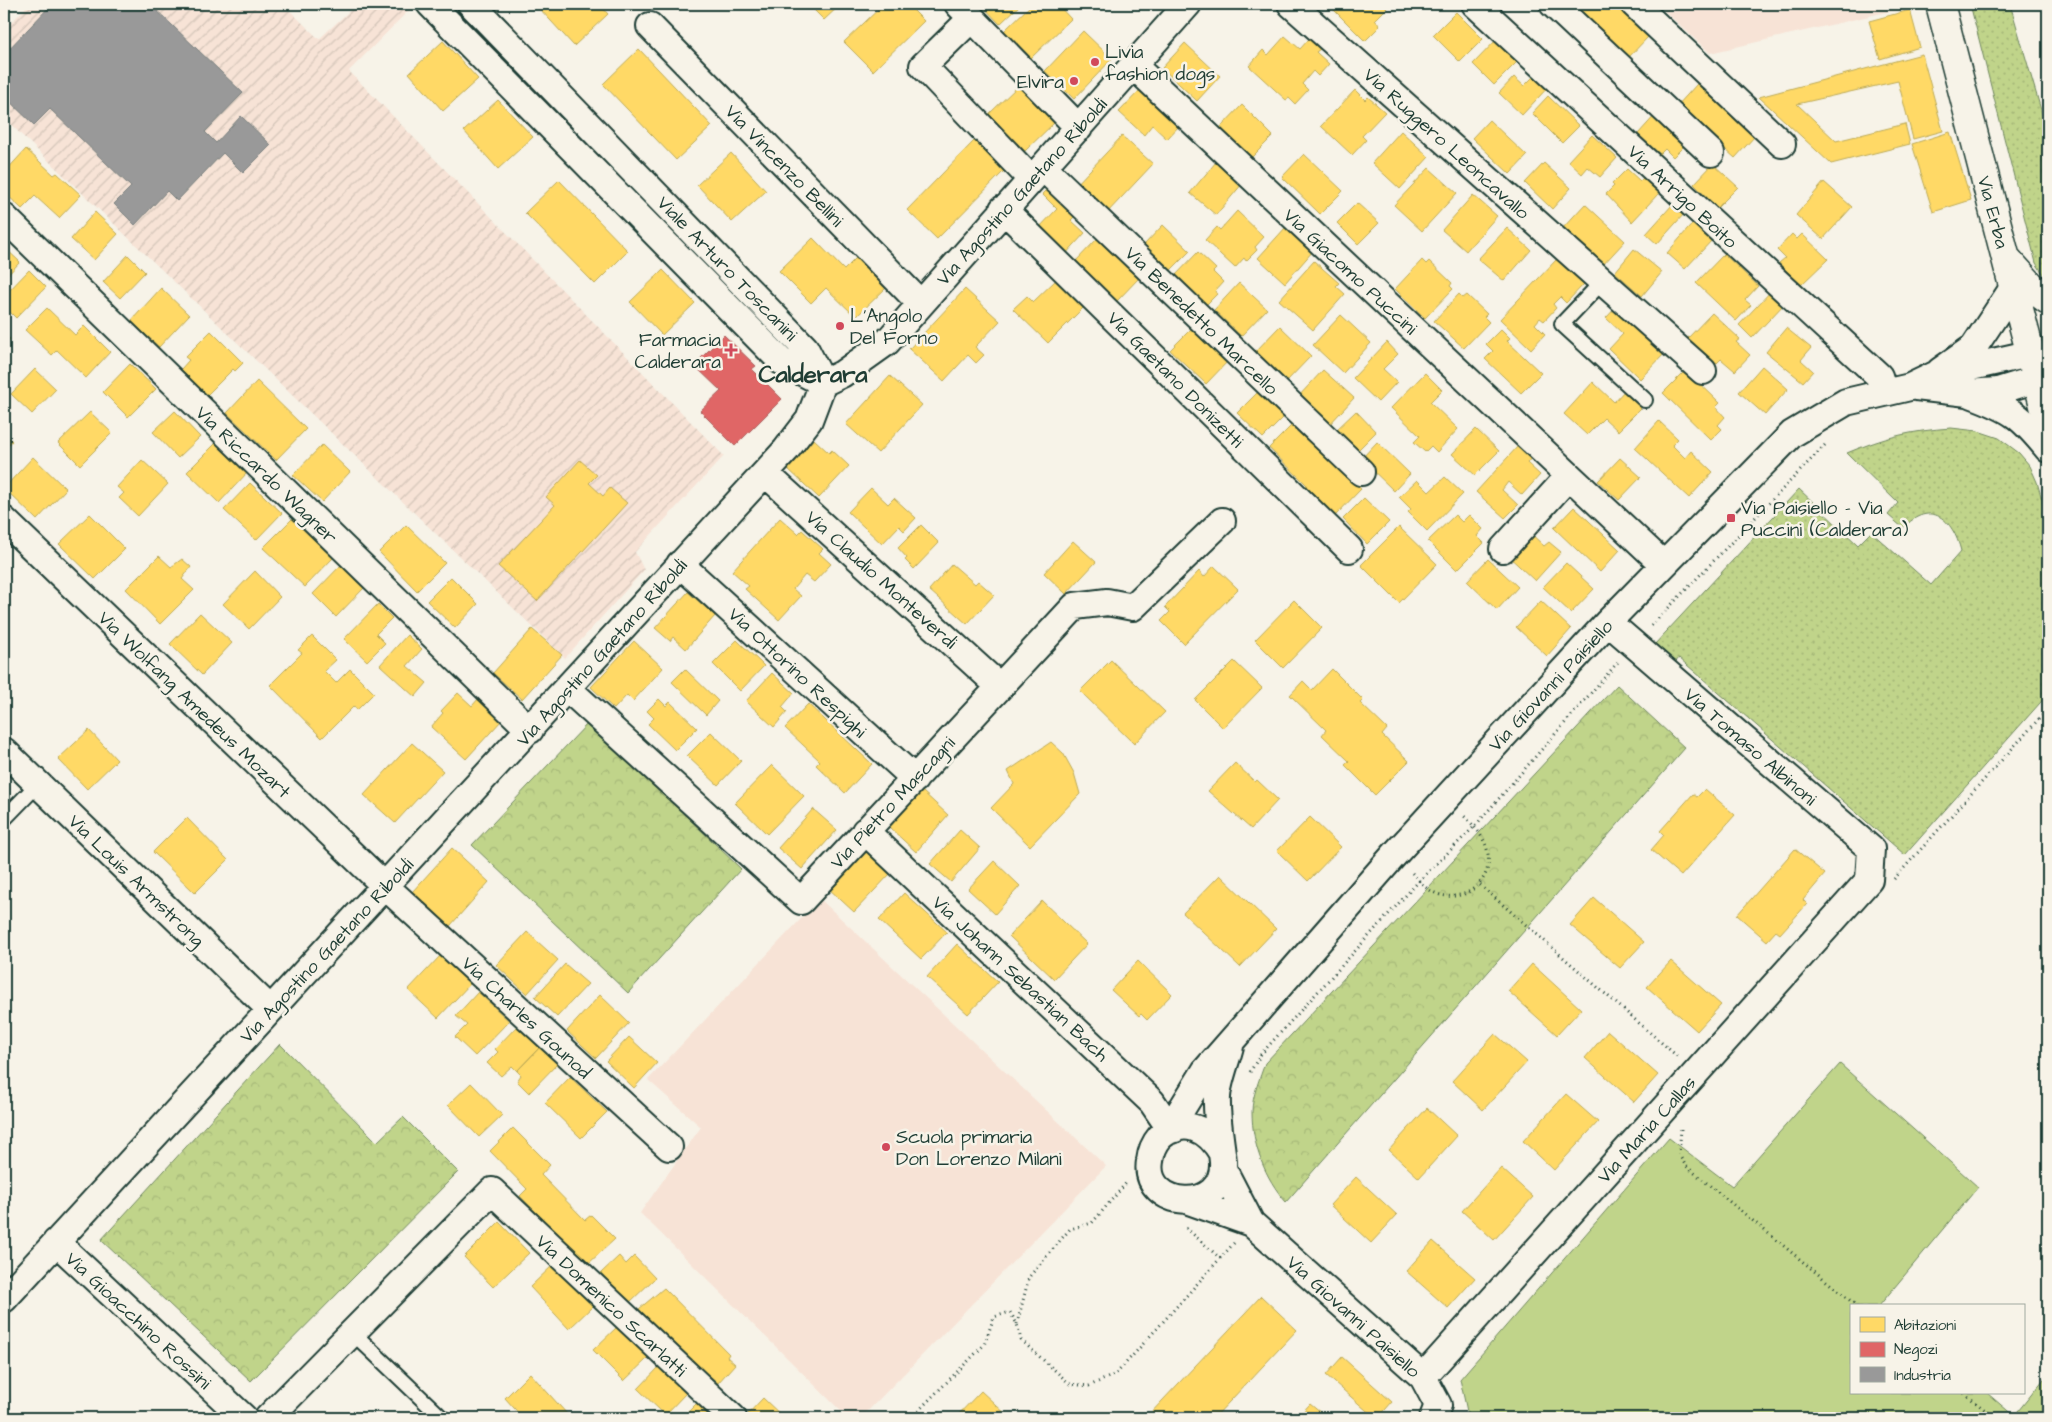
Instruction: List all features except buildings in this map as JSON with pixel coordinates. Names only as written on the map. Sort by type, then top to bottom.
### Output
[{"type":"main road","name":"Via Erba","points":[[1940,4],[2013,288],[2041,365],[2048,421]]},
{"type":"main road","points":[[2006,258],[2036,291],[2048,300]]},
{"type":"street","name":"Viale Arturo Toscanini","points":[[430,4],[781,361],[823,383]]},
{"type":"street","name":"Viale Arturo Toscanini","points":[[470,4],[805,348],[823,383]]},
{"type":"street","name":"Via Agostino Gaetano Riboldi","points":[[4,1299],[270,1009],[386,887],[786,450],[808,420],[823,383],[842,374],[887,342],[1038,172],[1079,128],[1138,70],[1188,4]]},
{"type":"street","name":"Via Ruggero Leoncavallo","points":[[1291,4],[1703,371]]},
{"type":"street","name":"Via Arrigo Boito","points":[[1475,4],[1879,376],[1884,392]]},
{"type":"street","points":[[1553,4],[1711,153]]},
{"type":"street","points":[[1634,4],[1782,144]]},
{"type":"street","points":[[965,11],[1079,128]]},
{"type":"street","name":"Via Benedetto Marcello","points":[[965,11],[923,66],[1038,172],[1052,176],[1361,472]]},
{"type":"street","name":"Via Vincenzo Bellini","points":[[650,26],[920,303]]},
{"type":"street","name":"Via Giacomo Puccini","points":[[1138,70],[1663,564]]},
{"type":"street","name":"Via Gaetano Donizetti","points":[[1003,210],[1349,549]]},
{"type":"street","name":"Via Riccardo Wagner","points":[[4,217],[530,730]]},
{"type":"street","points":[[1910,387],[1935,375],[1974,347],[2013,288]]},
{"type":"street","points":[[1935,375],[2041,365]]},
{"type":"street","points":[[1910,387],[1968,393],[1998,392],[2041,365]]},
{"type":"street","name":"Via Giovanni Paisiello","points":[[1173,1129],[1181,1110],[1205,1071],[1395,854],[1608,622],[1792,434],[1846,402],[1910,387]]},
{"type":"street","points":[[1968,393],[2007,408],[2028,423],[2048,449]]},
{"type":"street","name":"Via Claudio Monteverdi","points":[[765,473],[999,686]]},
{"type":"street","points":[[1502,549],[1569,476]]},
{"type":"street","name":"Via Wolfang Amedeus Mozart","points":[[4,520],[386,887]]},
{"type":"street","name":"Via Pietro Mascagni","points":[[567,688],[801,901],[1075,606],[1107,602],[1133,607],[1222,521]]},
{"type":"street","name":"Via Ottorino Respighi","points":[[680,564],[915,779]]},
{"type":"street","name":"Via Tomaso Albinoni","points":[[1608,622],[1871,849],[1880,881]]},
{"type":"street","name":"Via Louis Armstrong","points":[[4,751],[270,1009]]},
{"type":"street","name":"Via Johann Sebastian Bach","points":[[865,831],[1152,1102],[1173,1129]]},
{"type":"street","name":"Via Maria Callas","points":[[1423,1377],[1696,1073],[1880,881]]},
{"type":"street","name":"Via Charles Gounod","points":[[386,887],[669,1147]]},
{"type":"street","name":"Via Giovanni Paisiello","points":[[1231,1040],[1217,1096],[1223,1161],[1251,1223]]},
{"type":"street","points":[[1186,1126],[1200,1129],[1214,1138],[1223,1161],[1217,1185],[1205,1196],[1189,1201],[1173,1199],[1160,1191],[1152,1179],[1149,1165],[1152,1150],[1159,1138],[1173,1129],[1186,1126]]},
{"type":"street","name":"Via Domenico Scarlatti","points":[[352,1332],[492,1191],[732,1418]]},
{"type":"street","name":"Via Giovanni Paisiello","points":[[1189,1201],[1251,1223],[1423,1377],[1438,1405],[1432,1418]]},
{"type":"street","name":"Via Gioacchino Rossini","points":[[56,1242],[244,1418]]},
{"type":"street","points":[[268,1418],[352,1332]]},
{"type":"lane","points":[[1602,282],[1562,324],[1645,400]]},
{"type":"lane","points":[[4,819],[38,784]]},
{"type":"lane","points":[[352,1332],[442,1418]]},
{"type":"path","points":[[1247,1077],[1261,1054],[1419,881],[1474,826],[1634,644],[1780,490],[1828,443]]},
{"type":"path","points":[[1880,881],[2048,710]]},
{"type":"path","points":[[1395,854],[1428,889],[1450,897],[1464,895],[1480,885],[1487,872],[1488,854],[1484,841],[1474,826],[1445,799]]},
{"type":"path","points":[[1480,885],[1696,1073]]},
{"type":"path","points":[[1682,1127],[1679,1134],[1679,1155],[1686,1166],[1855,1304]]},
{"type":"path","points":[[1017,1324],[1029,1277],[1070,1229],[1092,1223],[1130,1178]]},
{"type":"path","points":[[911,1418],[984,1345],[994,1317],[1010,1312],[1017,1324],[1021,1340],[1070,1384],[1089,1386],[1116,1374],[1251,1223]]},
{"type":"path","points":[[1965,1394],[1995,1418]]},
{"type":"shaded area","points":[[29,4],[283,4],[319,39],[357,4],[400,4],[408,11],[349,71],[724,456],[635,552],[644,570],[565,658],[4,118],[4,30]]},
{"type":"shaded area","points":[[1657,4],[1921,4],[1710,53]]},
{"type":"shaded area","name":"Scuola primaria Don Lorenzo Milani","points":[[820,899],[1106,1166],[861,1418],[848,1418],[640,1213],[701,1127],[648,1080]]},
{"type":"green space","points":[[1970,4],[2010,4],[2048,134],[2048,281],[2036,263]]},
{"type":"green space","points":[[1951,428],[1978,431],[1999,438],[2019,453],[2030,466],[2037,482],[2048,520],[2048,694],[1905,855],[1679,658],[1674,664],[1654,645],[1799,489],[1858,545],[1871,532],[1931,585],[1961,551],[1947,522],[1932,514],[1923,515],[1913,519],[1903,528],[1888,515],[1898,503],[1847,453],[1898,436]]},
{"type":"green space","points":[[1617,685],[1685,748],[1286,1202],[1266,1172],[1254,1137],[1252,1106],[1265,1063]]},
{"type":"green space","points":[[589,722],[741,869],[628,993],[472,845]]},
{"type":"green space","points":[[280,1044],[377,1142],[403,1117],[458,1172],[251,1381],[101,1240]]},
{"type":"green space","points":[[1840,1064],[1978,1187],[1881,1304],[1850,1304],[1850,1394],[1988,1394],[2014,1416],[2048,1374],[2048,1418],[1466,1418],[1468,1416],[1460,1379],[1669,1138],[1732,1186]]},
{"type":"place","name":"Livia fashion dogs","points":[[1095,62]]},
{"type":"place","name":"Elvira","points":[[1074,81]]},
{"type":"place","name":"L'Angolo Del Forno","points":[[840,326]]},
{"type":"place","name":"Farmacia Calderara","points":[[731,350]]},
{"type":"place","name":"Via Paisiello - Via Puccini (Calderara)","points":[[1731,518]]},
{"type":"place","name":"Scuola primaria Don Lorenzo Milani","points":[[886,1147]]},
{"type":"district","name":"Calderara","points":[[813,374]]}]
